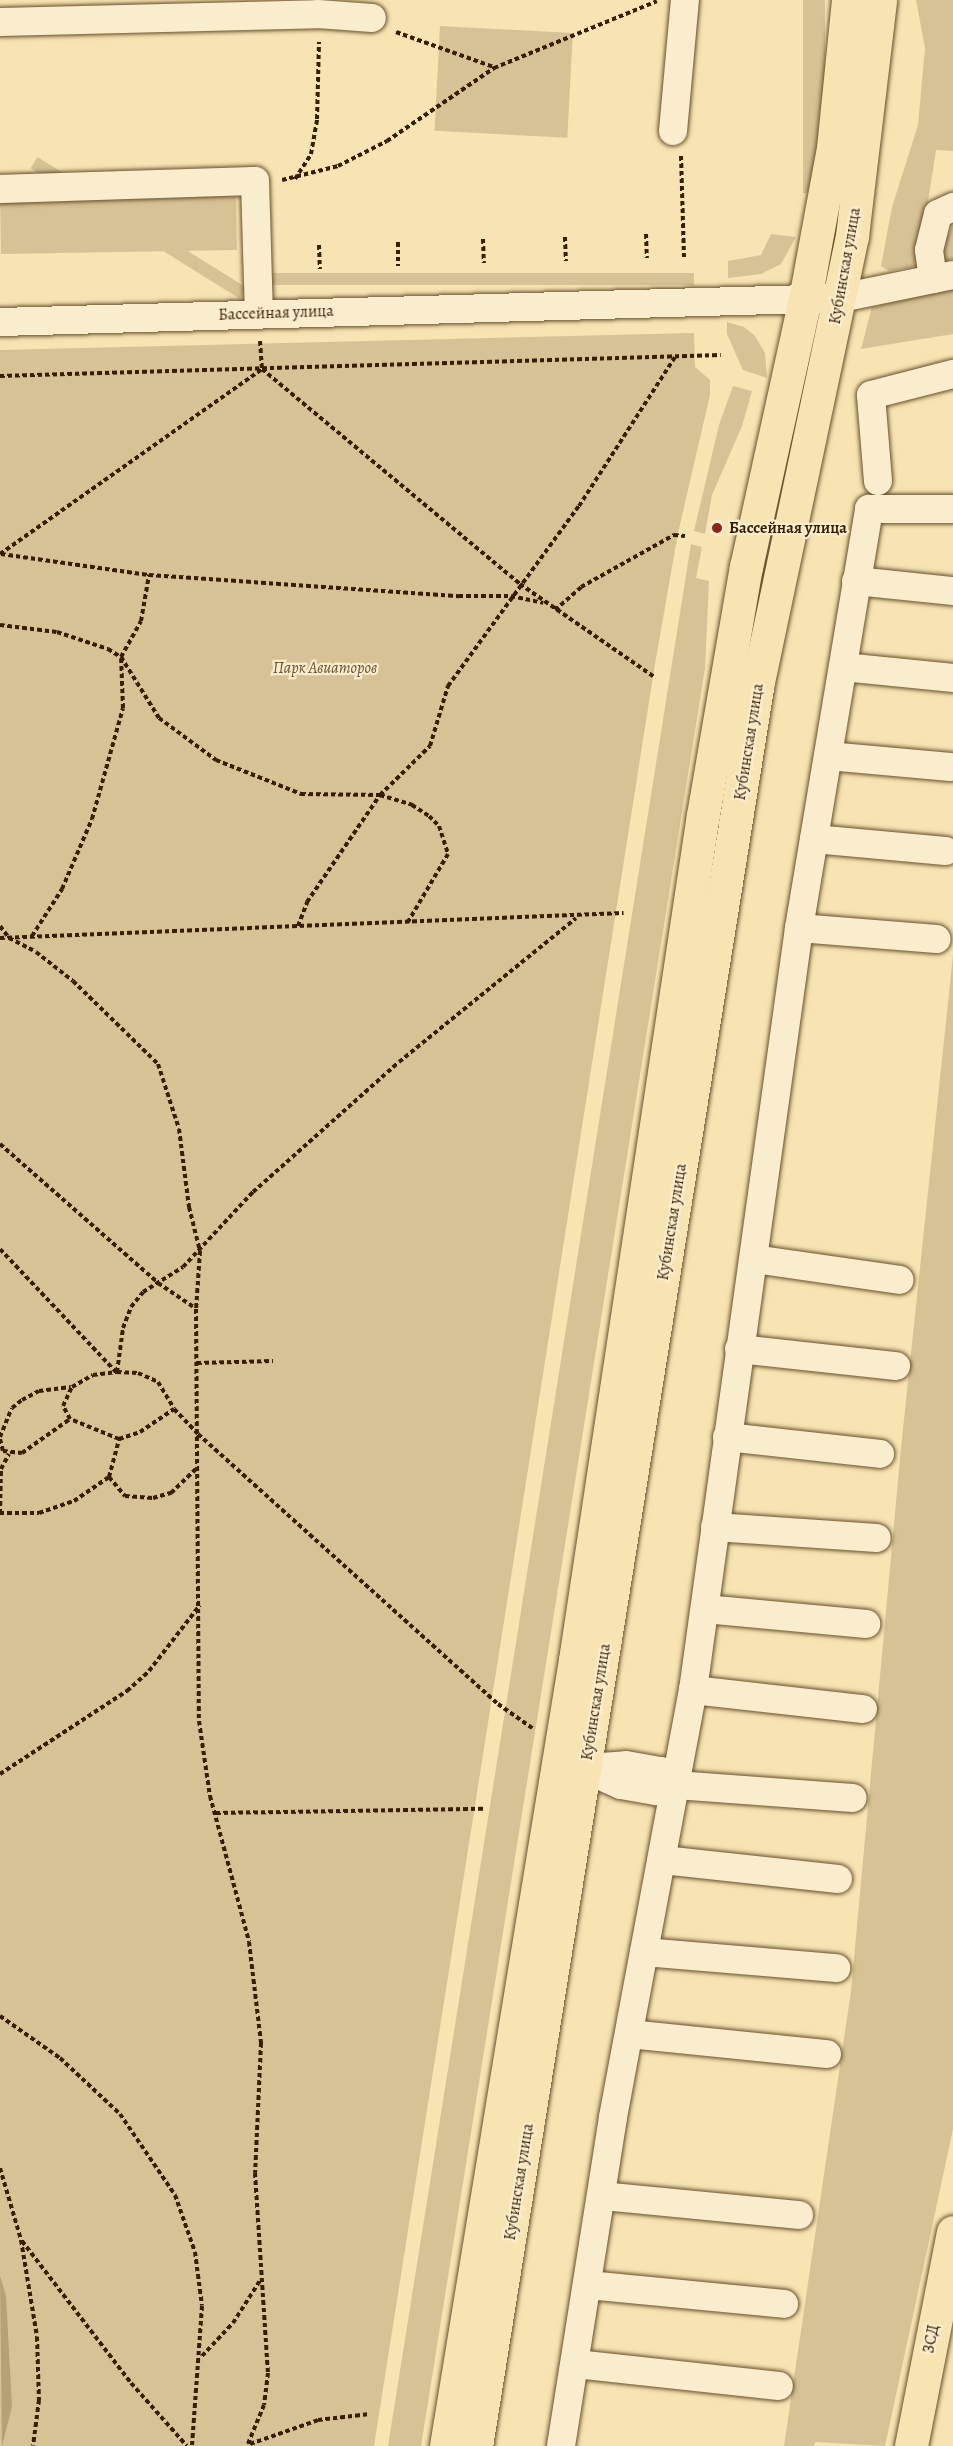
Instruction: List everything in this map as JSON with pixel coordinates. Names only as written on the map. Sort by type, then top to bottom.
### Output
[{"type":"main road","name":"Кубинская улица","points":[[477,2446],[729,660],[805,299],[833,148],[848,0]]},
{"type":"main road","name":"Кубинская улица","points":[[446,2446],[572,1766],[758,682],[841,298],[858,191],[880,0]]},
{"type":"main road","name":"ЗСД","points":[[911,2446],[953,2232]]},
{"type":"street","points":[[673,130],[685,0]]},
{"type":"street","points":[[0,22],[346,12]]},
{"type":"street","points":[[0,189],[255,182],[259,314]]},
{"type":"street","points":[[943,277],[929,250],[938,214],[953,207]]},
{"type":"street","name":"Бассейная улица","points":[[0,322],[841,298],[943,277]]},
{"type":"street","points":[[878,481],[871,395],[953,374]]},
{"type":"street","points":[[561,2446],[629,2034],[693,1690],[739,1349],[754,1259],[800,928],[869,508],[953,508]]},
{"type":"street","points":[[856,581],[953,591]]},
{"type":"street","points":[[843,667],[953,678]]},
{"type":"street","points":[[828,756],[951,767]]},
{"type":"street","points":[[814,839],[945,850]]},
{"type":"street","points":[[800,928],[937,939]]},
{"type":"street","points":[[754,1259],[899,1280]]},
{"type":"street","points":[[739,1349],[896,1366]]},
{"type":"street","points":[[727,1437],[880,1454]]},
{"type":"street","points":[[715,1527],[877,1538]]},
{"type":"street","points":[[705,1609],[866,1624]]},
{"type":"street","points":[[693,1690],[863,1708]]},
{"type":"street","points":[[572,1766],[626,1765],[661,1771],[676,1785],[853,1798]]},
{"type":"street","points":[[663,1860],[838,1879]]},
{"type":"street","points":[[644,1952],[837,1968]]},
{"type":"street","points":[[629,2034],[826,2054]]},
{"type":"street","points":[[602,2196],[799,2215]]},
{"type":"street","points":[[588,2285],[784,2304]]},
{"type":"street","points":[[576,2364],[779,2386]]},
{"type":"path","points":[[255,182],[294,180],[338,166],[387,141],[494,68],[658,0]]},
{"type":"path","points":[[294,180],[311,154],[317,119],[346,12],[494,68]]},
{"type":"path","points":[[673,130],[682,162],[684,257]]},
{"type":"path","points":[[646,234],[647,258]]},
{"type":"path","points":[[565,237],[566,261]]},
{"type":"path","points":[[483,239],[484,263]]},
{"type":"path","points":[[398,242],[399,266]]},
{"type":"path","points":[[319,245],[320,268]]},
{"type":"path","points":[[0,376],[721,355]]},
{"type":"path","points":[[298,927],[307,902],[380,795],[430,746],[448,686],[511,596],[579,506],[675,357]]},
{"type":"path","points":[[0,554],[262,369]]},
{"type":"path","points":[[262,369],[520,584],[656,678]]},
{"type":"path","points":[[555,610],[591,581],[674,535],[685,536]]},
{"type":"path","points":[[0,554],[149,575],[459,596],[511,596],[546,604]]},
{"type":"path","points":[[32,936],[62,888],[92,819],[123,708],[121,657],[141,621],[149,575]]},
{"type":"path","points":[[0,625],[57,632],[93,641],[121,657],[159,718],[216,760],[301,794],[380,795],[412,805],[429,816],[446,842],[448,854],[408,923]]},
{"type":"path","points":[[0,938],[576,918],[623,913]]},
{"type":"path","points":[[117,1372],[123,1328],[130,1307],[143,1292],[183,1268],[253,1192],[399,1062],[576,918]]},
{"type":"path","points":[[0,926],[9,938],[36,951],[73,981],[158,1064],[179,1130],[189,1207],[200,1251],[196,1309],[200,1720],[204,1765],[256,1981],[261,2043],[255,2173],[268,2373],[264,2405],[248,2445]]},
{"type":"path","points":[[0,1144],[158,1283],[196,1309]]},
{"type":"path","points":[[0,1250],[117,1372]]},
{"type":"path","points":[[197,1363],[273,1361]]},
{"type":"path","points":[[70,1419],[22,1453],[9,1454],[3,1451],[0,1438],[12,1408],[39,1391],[72,1387],[93,1375],[117,1372],[138,1373],[158,1382],[174,1409],[198,1434],[498,1704]]},
{"type":"path","points":[[72,1387],[63,1406],[70,1419],[119,1439],[140,1432],[174,1409]]},
{"type":"path","points":[[119,1439],[109,1477],[114,1488],[125,1496],[153,1498],[171,1493],[197,1468]]},
{"type":"path","points":[[9,1454],[0,1470],[0,1513],[39,1513],[66,1504],[109,1477]]},
{"type":"path","points":[[0,1774],[127,1691],[149,1671],[200,1605]]},
{"type":"path","points":[[216,1813],[483,1809]]},
{"type":"path","points":[[0,2016],[60,2058],[112,2106],[160,2170],[175,2195],[195,2252],[202,2306],[201,2357],[192,2446]]},
{"type":"path","points":[[0,2168],[21,2241],[37,2346],[39,2400],[33,2446]]},
{"type":"path","points":[[21,2241],[131,2383],[187,2446]]},
{"type":"path","points":[[201,2357],[233,2323],[262,2278]]},
{"type":"path","points":[[248,2445],[318,2420],[370,2414]]},
{"type":"green space","points":[[803,0],[825,0],[825,193],[803,193]]},
{"type":"green space","points":[[916,0],[953,0],[953,151],[936,150],[918,266],[889,271],[881,266],[892,207],[918,125],[925,48]]},
{"type":"green space","points":[[440,26],[573,33],[567,138],[435,131]]},
{"type":"green space","points":[[38,157],[247,288],[240,299],[31,168]]},
{"type":"green space","points":[[236,194],[237,250],[1,254],[0,198]]},
{"type":"green space","points":[[953,225],[953,259],[944,260],[943,244]]},
{"type":"green space","points":[[771,234],[796,237],[781,264],[761,274],[728,278],[728,261],[761,255]]},
{"type":"green space","points":[[267,273],[694,273],[694,285],[267,285]]},
{"type":"green space","points":[[953,289],[953,334],[861,349],[872,307]]},
{"type":"green space","points":[[727,322],[744,327],[755,336],[765,353],[767,378],[743,370],[727,334]]},
{"type":"green space","name":"Парк Авиаторов","points":[[694,333],[695,367],[710,380],[710,395],[678,533],[655,664],[374,2446],[0,2446],[0,350]]},
{"type":"green space","points":[[733,386],[752,391],[742,426],[712,495],[705,534],[694,531],[719,425]]},
{"type":"green space","points":[[691,544],[702,547],[696,578],[709,581],[705,668],[421,2446],[388,2446]]},
{"type":"green space","points":[[953,955],[953,2129],[885,2446],[815,2442],[814,2446],[784,2446],[851,1991],[901,1448]]},
{"type":"shaded area","points":[[0,2276],[6,2296],[12,2407],[2,2446]]},
{"type":"place","name":"Бассейная улица","points":[[717,528]]}]
